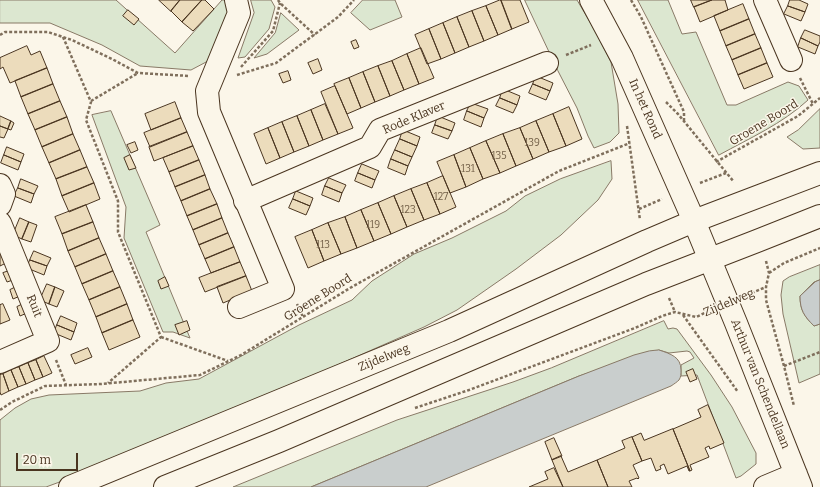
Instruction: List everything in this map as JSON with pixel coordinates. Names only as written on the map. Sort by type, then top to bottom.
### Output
[{"type":"street","points":[[236,0],[240,13],[207,91],[209,112],[283,289],[239,307]]},
{"type":"street","name":"In het Rond","points":[[591,0],[622,58],[694,221]]},
{"type":"street","points":[[765,0],[791,60]]},
{"type":"street","name":"Rode Klaver","points":[[245,200],[370,147],[380,130],[547,63]]},
{"type":"street","name":"Zijdelweg","points":[[70,487],[449,331],[646,241],[820,173]]},
{"type":"street","points":[[0,185],[4,194],[0,205]]},
{"type":"street","points":[[165,487],[279,441],[646,284],[820,216]]},
{"type":"street","points":[[694,221],[710,259]]},
{"type":"street","name":"Ruit","points":[[0,223],[48,341]]},
{"type":"street","name":"Arthur van Schendellaan","points":[[710,259],[798,481]]},
{"type":"street","points":[[0,362],[48,341]]},
{"type":"street","points":[[765,487],[798,481]]},
{"type":"path","points":[[279,1],[273,31],[234,76],[276,63],[338,17],[354,0]]},
{"type":"path","points":[[631,0],[641,17],[684,112],[684,122]]},
{"type":"path","points":[[279,1],[315,35]]},
{"type":"path","points":[[0,35],[5,32],[48,32],[63,37],[112,59],[138,73],[212,78]]},
{"type":"path","points":[[63,37],[90,102],[86,120],[118,201],[118,232],[161,337],[229,361]]},
{"type":"path","points":[[547,63],[611,37]]},
{"type":"path","points":[[791,60],[813,104]]},
{"type":"path","points":[[90,102],[138,73]]},
{"type":"path","points":[[661,97],[684,122]]},
{"type":"path","name":"Groene Boord","points":[[684,122],[716,162],[798,116],[820,98]]},
{"type":"path","points":[[626,119],[642,228],[646,241]]},
{"type":"path","name":"Groene Boord","points":[[0,410],[12,402],[45,386],[108,384],[200,375],[241,356],[350,288],[559,171],[630,142]]},
{"type":"path","points":[[768,274],[784,263],[820,248]]},
{"type":"path","points":[[410,410],[469,390],[675,312],[661,278]]},
{"type":"path","name":"Zijdelweg","points":[[675,312],[696,317],[766,287],[766,300],[784,366],[820,352]]},
{"type":"path","points":[[682,314],[742,397]]},
{"type":"path","points":[[108,384],[161,337]]},
{"type":"path","points":[[48,341],[66,385]]},
{"type":"green space","points":[[0,0],[116,0],[175,53],[222,0],[226,0],[229,13],[208,61],[191,70],[140,66],[102,45],[50,23],[0,23]]},
{"type":"green space","points":[[251,0],[271,0],[275,7],[269,29],[245,57],[238,58],[254,13]]},
{"type":"green space","points":[[363,0],[395,0],[402,17],[370,30],[351,13]]},
{"type":"green space","points":[[525,0],[577,0],[596,32],[611,62],[618,104],[619,133],[610,142],[594,148],[577,108]]},
{"type":"green space","points":[[638,0],[668,0],[682,34],[696,32],[727,105],[736,105],[788,82],[799,86],[808,100],[798,109],[777,123],[719,155]]},
{"type":"green space","points":[[281,13],[299,30],[267,54],[254,58],[275,33]]},
{"type":"green space","points":[[820,109],[820,148],[803,149],[787,137],[798,130]]},
{"type":"green space","points":[[111,111],[160,225],[146,232],[190,338],[173,332],[163,332],[124,238],[126,207],[92,115]]},
{"type":"green space","points":[[611,161],[612,179],[598,200],[561,235],[516,269],[457,310],[424,327],[226,414],[65,480],[46,487],[0,487],[0,420],[15,408],[31,399],[49,395],[140,391],[166,383],[199,379],[299,325],[352,300],[372,281],[414,254],[452,238],[506,211],[525,196],[560,179]]},
{"type":"green space","points":[[820,265],[820,280],[814,282],[800,296],[802,309],[805,316],[814,326],[820,324],[820,374],[799,383],[783,314],[781,295],[783,281],[789,277]]},
{"type":"green space","points":[[664,321],[668,329],[677,329],[711,375],[732,407],[756,453],[756,464],[741,476],[736,478],[697,375],[681,376],[681,365],[694,358],[690,352],[687,351],[669,353],[659,350],[579,376],[311,487],[233,487],[397,420],[551,368]]},
{"type":"shaded area","points":[[820,280],[820,324],[814,326],[803,312],[800,296],[815,282]]},
{"type":"shaded area","points":[[659,350],[668,353],[677,359],[681,366],[680,379],[671,386],[426,487],[311,487],[579,376],[634,355]]},
{"type":"building","points":[[159,0],[180,0],[171,11]]},
{"type":"building","points":[[180,0],[202,0],[182,22],[171,11]]},
{"type":"building","points":[[202,0],[205,0],[214,9],[193,31],[182,22]]},
{"type":"building","points":[[500,0],[512,29],[498,35],[486,6]]},
{"type":"building","points":[[501,0],[520,0],[529,22],[512,29]]},
{"type":"building","points":[[691,0],[712,0],[694,7]]},
{"type":"building","points":[[712,0],[725,0],[728,10],[700,22],[694,7]]},
{"type":"building","points":[[790,0],[799,0],[808,4],[805,12],[788,6]]},
{"type":"building","points":[[743,4],[749,19],[720,31],[714,16]]},
{"type":"building","points":[[486,6],[498,35],[484,41],[472,11]]},
{"type":"building","points":[[788,6],[805,12],[801,21],[784,14]]},
{"type":"building","points":[[128,10],[139,19],[134,25],[123,16]]},
{"type":"building","points":[[472,11],[484,41],[469,47],[457,17]]},
{"type":"building","points":[[457,17],[469,47],[455,53],[443,23]]},
{"type":"building","points":[[749,19],[755,34],[726,46],[720,31]]},
{"type":"building","points":[[443,23],[455,53],[441,59],[429,29]]},
{"type":"building","points":[[429,29],[441,59],[427,64],[415,35]]},
{"type":"building","points":[[805,30],[820,36],[818,46],[801,38]]},
{"type":"building","points":[[755,34],[761,48],[732,60],[726,46]]},
{"type":"building","points":[[801,38],[818,46],[815,54],[798,47]]},
{"type":"building","points":[[356,40],[359,47],[354,49],[351,42]]},
{"type":"building","points":[[27,46],[31,55],[40,51],[47,68],[10,83],[3,67],[0,69],[0,58]]},
{"type":"building","points":[[421,48],[434,78],[419,84],[407,54]]},
{"type":"building","points":[[761,48],[767,63],[738,75],[732,60]]},
{"type":"building","points":[[407,54],[419,84],[404,90],[392,61]]},
{"type":"building","points":[[318,59],[322,70],[313,74],[308,63]]},
{"type":"building","points":[[392,61],[404,90],[390,96],[378,66]]},
{"type":"building","points":[[767,63],[773,77],[744,89],[738,75]]},
{"type":"building","points":[[378,66],[390,96],[375,102],[363,72]]},
{"type":"building","points":[[47,68],[53,84],[21,97],[15,81]]},
{"type":"building","points":[[288,71],[291,80],[283,83],[279,74]]},
{"type":"building","points":[[363,72],[375,102],[361,108],[349,78]]},
{"type":"building","points":[[536,76],[553,83],[550,91],[533,84]]},
{"type":"building","points":[[349,78],[361,108],[347,114],[334,84]]},
{"type":"building","points":[[53,84],[60,101],[28,114],[21,97]]},
{"type":"building","points":[[533,84],[550,91],[546,100],[529,93]]},
{"type":"building","points":[[335,86],[353,128],[338,134],[321,92]]},
{"type":"building","points":[[503,89],[520,96],[517,105],[500,98]]},
{"type":"building","points":[[500,98],[517,105],[513,113],[496,106]]},
{"type":"building","points":[[60,101],[67,117],[35,130],[28,114]]},
{"type":"building","points":[[175,102],[181,118],[151,130],[145,114]]},
{"type":"building","points":[[471,103],[488,109],[484,118],[467,111]]},
{"type":"building","points":[[325,104],[338,134],[323,140],[311,110]]},
{"type":"building","points":[[569,107],[582,139],[566,146],[553,114]]},
{"type":"building","points":[[311,110],[323,140],[309,146],[297,116]]},
{"type":"building","points":[[467,111],[484,118],[481,127],[464,120]]},
{"type":"building","points":[[553,114],[566,146],[549,152],[536,121]]},
{"type":"building","points":[[0,116],[11,121],[8,129],[0,126]]},
{"type":"building","points":[[297,116],[309,146],[294,152],[282,122]]},
{"type":"building","points":[[438,116],[455,123],[452,131],[435,125]]},
{"type":"building","points":[[67,117],[73,134],[42,147],[35,130]]},
{"type":"building","points":[[181,118],[187,132],[150,147],[144,133]]},
{"type":"building","points":[[11,121],[14,123],[11,130],[8,129]]},
{"type":"building","points":[[536,121],[549,152],[533,159],[520,128]]},
{"type":"building","points":[[282,122],[294,152],[280,158],[268,128]]},
{"type":"building","points":[[435,125],[452,131],[448,139],[432,133]]},
{"type":"building","points":[[0,126],[8,129],[4,138],[0,137]]},
{"type":"building","points":[[268,128],[280,158],[266,164],[254,134]]},
{"type":"building","points":[[520,128],[533,159],[516,166],[503,134]]},
{"type":"building","points":[[403,130],[420,137],[417,146],[400,139]]},
{"type":"building","points":[[187,132],[193,146],[154,161],[149,147]]},
{"type":"building","points":[[73,134],[80,150],[49,163],[42,147]]},
{"type":"building","points":[[503,134],[516,166],[500,173],[486,141]]},
{"type":"building","points":[[400,139],[417,146],[412,157],[395,150]]},
{"type":"building","points":[[486,141],[500,173],[483,179],[470,148]]},
{"type":"building","points":[[135,142],[138,150],[131,153],[127,145]]},
{"type":"building","points":[[193,146],[199,160],[169,172],[163,158]]},
{"type":"building","points":[[7,147],[24,154],[21,162],[4,155]]},
{"type":"building","points":[[470,148],[483,179],[466,187],[454,155]]},
{"type":"building","points":[[80,150],[87,167],[56,179],[49,163]]},
{"type":"building","points":[[395,150],[412,157],[408,166],[391,159]]},
{"type":"building","points":[[4,155],[21,162],[18,170],[1,163]]},
{"type":"building","points":[[130,155],[136,168],[129,170],[124,158]]},
{"type":"building","points":[[454,155],[466,187],[450,193],[437,162]]},
{"type":"building","points":[[391,159],[408,166],[405,175],[388,168]]},
{"type":"building","points":[[199,160],[205,175],[175,187],[169,172]]},
{"type":"building","points":[[362,164],[379,171],[375,180],[358,173]]},
{"type":"building","points":[[87,167],[94,183],[62,196],[56,179]]},
{"type":"building","points":[[358,173],[375,180],[372,188],[355,181]]},
{"type":"building","points":[[205,175],[210,189],[181,201],[175,187]]},
{"type":"building","points":[[443,176],[456,207],[440,214],[427,183]]},
{"type":"building","points":[[329,178],[346,185],[342,193],[325,186]]},
{"type":"building","points":[[21,179],[38,186],[34,194],[18,188]]},
{"type":"building","points":[[94,183],[100,199],[69,212],[62,196]]},
{"type":"building","points":[[427,183],[440,214],[424,220],[411,189]]},
{"type":"building","points":[[325,186],[342,193],[339,202],[322,195]]},
{"type":"building","points":[[18,188],[34,194],[31,203],[14,196]]},
{"type":"building","points":[[210,189],[217,204],[187,216],[181,201]]},
{"type":"building","points":[[411,189],[424,220],[407,227],[394,196]]},
{"type":"building","points":[[296,191],[313,198],[310,206],[293,199]]},
{"type":"building","points":[[394,196],[407,227],[391,234],[378,203]]},
{"type":"building","points":[[293,199],[310,206],[306,215],[289,208]]},
{"type":"building","points":[[378,203],[391,234],[374,241],[361,210]]},
{"type":"building","points":[[217,204],[222,218],[193,230],[187,216]]},
{"type":"building","points":[[86,205],[93,222],[62,234],[55,217]]},
{"type":"building","points":[[361,210],[374,241],[357,248],[345,217]]},
{"type":"building","points":[[345,217],[357,248],[341,254],[328,223]]},
{"type":"building","points":[[20,218],[29,222],[22,239],[13,235]]},
{"type":"building","points":[[222,218],[228,233],[199,245],[193,230]]},
{"type":"building","points":[[29,222],[37,225],[31,242],[22,239]]},
{"type":"building","points":[[93,222],[99,238],[68,251],[62,234]]},
{"type":"building","points":[[328,223],[341,254],[324,261],[312,230]]},
{"type":"building","points":[[312,230],[324,261],[308,268],[295,237]]},
{"type":"building","points":[[228,233],[234,247],[205,259],[199,245]]},
{"type":"building","points":[[99,238],[106,254],[75,267],[68,251]]},
{"type":"building","points":[[234,247],[240,262],[211,273],[205,259]]},
{"type":"building","points":[[34,251],[51,258],[47,266],[30,260]]},
{"type":"building","points":[[2,254],[6,263],[0,266],[0,255]]},
{"type":"building","points":[[106,254],[113,271],[82,284],[75,267]]},
{"type":"building","points":[[30,260],[47,266],[44,275],[27,268]]},
{"type":"building","points":[[240,262],[246,276],[205,292],[199,278]]},
{"type":"building","points":[[9,271],[13,280],[7,282],[3,273]]},
{"type":"building","points":[[113,271],[120,287],[89,300],[82,284]]},
{"type":"building","points":[[246,276],[252,291],[223,303],[217,287]]},
{"type":"building","points":[[165,277],[169,286],[161,289],[158,281]]},
{"type":"building","points":[[47,284],[55,287],[49,304],[40,300]]},
{"type":"building","points":[[16,287],[20,296],[13,299],[10,290]]},
{"type":"building","points":[[55,287],[64,291],[57,307],[49,304]]},
{"type":"building","points":[[120,287],[127,304],[96,317],[89,300]]},
{"type":"building","points":[[3,304],[10,320],[0,324],[0,305]]},
{"type":"building","points":[[23,304],[27,313],[20,316],[17,307]]},
{"type":"building","points":[[127,304],[133,320],[102,333],[96,317]]},
{"type":"building","points":[[61,316],[77,323],[74,332],[57,325]]},
{"type":"building","points":[[133,320],[140,337],[109,350],[102,333]]},
{"type":"building","points":[[187,321],[190,330],[179,335],[175,325]]},
{"type":"building","points":[[57,325],[74,332],[71,340],[54,333]]},
{"type":"building","points":[[88,348],[92,357],[75,364],[71,355]]},
{"type":"building","points":[[44,356],[52,373],[43,377],[36,360]]},
{"type":"building","points":[[36,360],[43,377],[35,380],[28,363]]},
{"type":"building","points":[[28,363],[35,380],[26,384],[19,367]]},
{"type":"building","points":[[19,367],[26,384],[18,387],[11,370]]},
{"type":"building","points":[[693,369],[697,379],[690,382],[686,372]]},
{"type":"building","points":[[11,370],[18,387],[9,391],[3,374]]},
{"type":"building","points":[[3,374],[9,391],[1,395],[0,375]]},
{"type":"building","points":[[708,405],[724,443],[710,449],[709,446],[705,448],[709,457],[690,465],[692,470],[690,471],[673,429],[701,417],[698,410]]},
{"type":"building","points":[[673,429],[690,471],[687,466],[668,474],[664,464],[660,466],[661,469],[656,471],[651,458],[642,461],[632,437],[641,433],[644,440]]},
{"type":"building","points":[[632,437],[642,461],[633,465],[639,478],[629,481],[632,487],[608,487],[597,460],[625,448],[622,441]]},
{"type":"building","points":[[554,438],[562,456],[552,460],[545,442]]},
{"type":"building","points":[[561,456],[568,472],[597,460],[608,487],[563,487],[552,460]]},
{"type":"building","points":[[554,468],[563,487],[529,487],[548,479],[545,472]]}]
